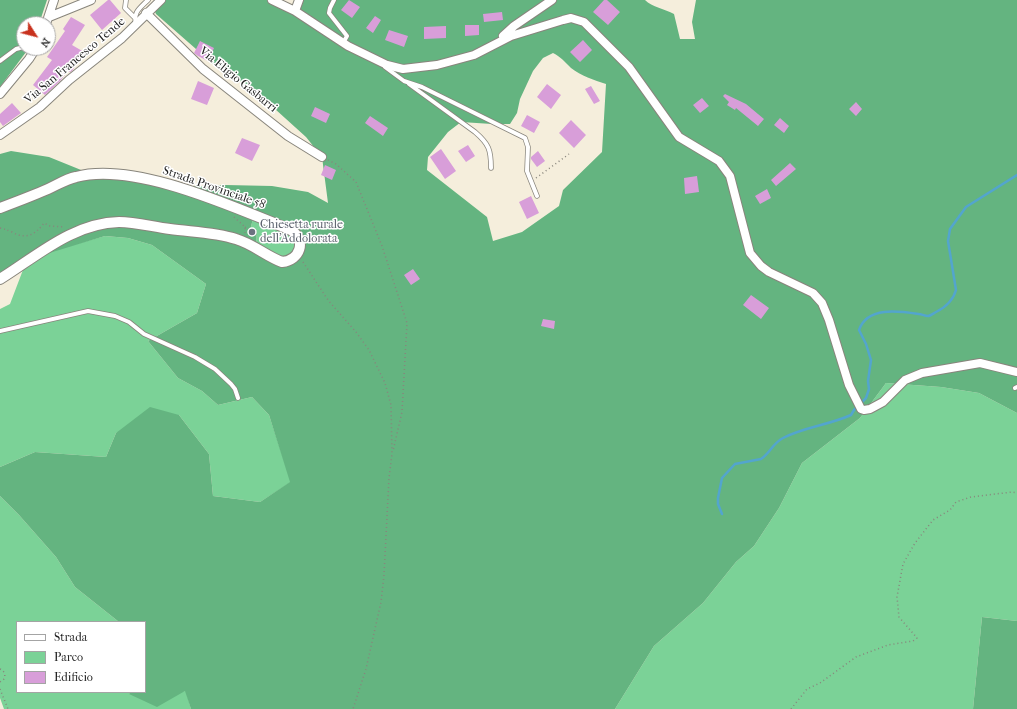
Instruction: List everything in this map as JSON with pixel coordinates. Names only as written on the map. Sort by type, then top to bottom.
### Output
[{"type":"street","points":[[48,16],[54,0]]},
{"type":"street","points":[[56,16],[91,0]]},
{"type":"street","name":"Via San Francesco Tende","points":[[0,135],[40,107],[69,80],[122,38],[135,21],[161,0]]},
{"type":"street","points":[[272,0],[291,6],[343,43],[387,65],[403,68],[437,65],[474,54],[511,36],[571,18],[584,22],[629,67],[679,137],[719,161],[730,176],[750,253],[761,266],[769,272],[813,294],[822,303],[849,385],[861,409],[864,410],[883,402],[905,380],[922,372],[980,363],[1017,372]]},
{"type":"street","points":[[291,6],[299,0]]},
{"type":"street","points":[[492,45],[514,26],[552,0]]},
{"type":"street","name":"Via Eligio Gasbarri","points":[[146,13],[203,69],[288,136],[322,157]]},
{"type":"street","points":[[0,94],[30,56]]},
{"type":"street","name":"Strada Provinciale 58","points":[[0,208],[31,197],[75,177],[97,173],[120,174],[179,187],[292,230],[300,238],[297,254]]},
{"type":"street","points":[[0,279],[60,239],[108,223],[130,223],[229,236],[246,242],[282,262],[290,260],[297,254]]},
{"type":"lane","points":[[126,0],[125,8],[135,21]]},
{"type":"lane","points":[[135,21],[138,10],[148,0]]},
{"type":"lane","points":[[334,0],[330,8],[330,13],[347,36],[343,43]]},
{"type":"lane","points":[[0,61],[16,49]]},
{"type":"lane","points":[[373,58],[484,140],[491,155],[491,168]]},
{"type":"lane","points":[[404,81],[422,87],[525,138],[528,147],[527,171],[537,196]]},
{"type":"lane","points":[[0,331],[88,311],[115,316],[129,322],[144,334],[215,369],[235,389],[238,398]]},
{"type":"path","points":[[531,182],[569,154]]},
{"type":"path","points":[[322,157],[336,164],[356,182],[382,246],[407,322],[402,412],[392,454],[389,478],[384,575],[381,602],[366,669],[353,709]]},
{"type":"path","points":[[233,216],[249,230]]},
{"type":"path","points":[[245,227],[246,242]]},
{"type":"path","points":[[297,254],[328,300],[369,350],[382,376],[391,405],[392,454]]},
{"type":"path","points":[[791,709],[807,690],[820,683],[856,657],[888,644],[913,642],[917,638],[899,617],[897,597],[898,586],[903,564],[909,552],[920,535],[933,520],[950,510],[956,502],[971,496],[1012,492],[1017,493]]},
{"type":"path","points":[[0,669],[4,672],[5,677],[0,682]]},
{"type":"path","points":[[0,689],[8,709]]},
{"type":"green space","points":[[0,0],[47,0],[42,16],[16,16],[16,56],[23,56],[0,87]]},
{"type":"green space","points":[[161,0],[272,0],[295,11],[302,5],[303,0],[645,0],[674,14],[680,39],[695,39],[692,22],[696,0],[1017,0],[1017,413],[979,393],[941,387],[886,383],[860,418],[802,463],[779,508],[754,546],[736,562],[703,603],[654,646],[615,709],[191,709],[185,691],[157,707],[129,694],[146,693],[146,621],[118,621],[75,587],[56,557],[0,496],[0,467],[35,452],[106,457],[116,433],[150,407],[179,415],[209,454],[213,496],[260,502],[290,482],[269,415],[252,397],[218,405],[202,391],[178,378],[148,341],[197,313],[206,284],[152,245],[128,238],[105,236],[33,258],[0,279],[0,154],[11,151],[49,157],[91,174],[179,187],[226,185],[272,186],[308,192],[328,203],[322,157],[306,137],[254,90],[212,63],[156,14],[153,7]],"holes":[[[553,53],[561,58],[571,68],[579,73],[588,78],[606,84],[602,152],[563,190],[559,206],[522,232],[493,241],[487,217],[427,170],[428,157],[448,132],[461,122],[510,124],[517,113],[520,99],[533,71],[543,58]],[[253,218],[291,235],[296,244],[288,256],[278,257],[273,255],[256,244],[257,231],[251,227]]]},
{"type":"green space","points":[[253,218],[288,232],[295,240],[296,248],[284,258],[256,244],[257,231],[251,227]]},
{"type":"green space","points":[[105,236],[128,238],[152,245],[206,284],[197,313],[148,341],[178,378],[202,391],[218,405],[252,397],[269,415],[291,482],[260,502],[213,496],[209,454],[179,415],[116,433],[106,457],[35,452],[0,467],[0,309],[10,304],[26,262],[55,250]]},
{"type":"green space","points":[[886,383],[941,387],[979,393],[1017,413],[1017,621],[982,617],[973,709],[615,709],[654,646],[703,603],[736,562],[754,546],[779,508],[802,463],[860,418]]},
{"type":"green space","points":[[0,496],[56,557],[75,587],[118,621],[16,621],[16,693],[129,694],[186,691],[191,709],[4,709],[0,698]]},
{"type":"green space","points":[[982,617],[1017,621],[1017,709],[973,709]]},
{"type":"building","points":[[110,0],[121,13],[102,30],[90,15]]},
{"type":"building","points":[[349,0],[360,7],[352,18],[341,10]]},
{"type":"building","points":[[604,0],[607,0],[620,12],[608,25],[593,12]]},
{"type":"building","points":[[502,12],[503,20],[484,22],[483,14]]},
{"type":"building","points":[[375,16],[381,20],[373,33],[366,28]]},
{"type":"building","points":[[71,17],[85,25],[72,45],[84,52],[72,71],[68,71],[45,95],[33,85],[52,60],[47,57],[48,56],[56,56],[56,44],[65,31],[63,29]]},
{"type":"building","points":[[465,25],[479,25],[479,35],[465,36]]},
{"type":"building","points":[[446,26],[446,38],[424,39],[424,27]]},
{"type":"building","points":[[389,30],[408,36],[404,47],[385,40]]},
{"type":"building","points":[[583,40],[592,50],[580,62],[570,52]]},
{"type":"building","points":[[200,41],[214,48],[208,61],[194,53]]},
{"type":"building","points":[[198,81],[214,88],[207,105],[191,99]]},
{"type":"building","points":[[547,84],[561,95],[551,109],[537,97]]},
{"type":"building","points":[[591,86],[600,101],[594,104],[585,89]]},
{"type":"building","points":[[725,94],[746,104],[764,119],[758,126],[736,108],[735,110],[727,105],[729,102],[723,96]]},
{"type":"building","points":[[702,98],[709,106],[700,113],[693,105]]},
{"type":"building","points":[[856,102],[862,109],[856,116],[849,109]]},
{"type":"building","points":[[12,103],[21,113],[3,126],[0,122],[0,114]]},
{"type":"building","points":[[315,107],[330,114],[326,123],[311,116]]},
{"type":"building","points":[[527,115],[540,122],[534,133],[521,126]]},
{"type":"building","points":[[370,116],[388,128],[383,136],[365,123]]},
{"type":"building","points":[[780,118],[789,126],[784,133],[774,125]]},
{"type":"building","points":[[571,120],[586,135],[574,148],[559,133]]},
{"type":"building","points":[[242,138],[260,145],[252,161],[235,153]]},
{"type":"building","points":[[468,145],[475,156],[466,162],[458,151]]},
{"type":"building","points":[[441,149],[456,171],[445,179],[430,157]]},
{"type":"building","points":[[538,151],[545,161],[537,167],[531,157]]},
{"type":"building","points":[[790,163],[796,169],[776,186],[771,180]]},
{"type":"building","points":[[325,165],[336,170],[332,180],[321,175]]},
{"type":"building","points":[[697,176],[699,192],[685,194],[684,178]]},
{"type":"building","points":[[767,189],[771,198],[760,204],[755,196]]},
{"type":"building","points":[[531,196],[539,213],[527,219],[519,202]]},
{"type":"building","points":[[413,269],[420,279],[411,285],[404,275]]},
{"type":"building","points":[[751,295],[769,308],[761,319],[743,305]]},
{"type":"building","points":[[543,319],[555,321],[554,329],[541,326]]},
{"type":"waterway","points":[[722,514],[718,504],[722,478],[735,464],[761,459],[774,445],[791,434],[851,415],[866,398],[869,389],[868,381],[871,360],[866,344],[859,330],[863,322],[876,314],[893,311],[929,316],[949,303],[956,290],[948,241],[950,229],[966,207],[1017,175]]},
{"type":"place","name":"Chiesetta rurale dell'Addolorata","points":[[252,232]]}]
